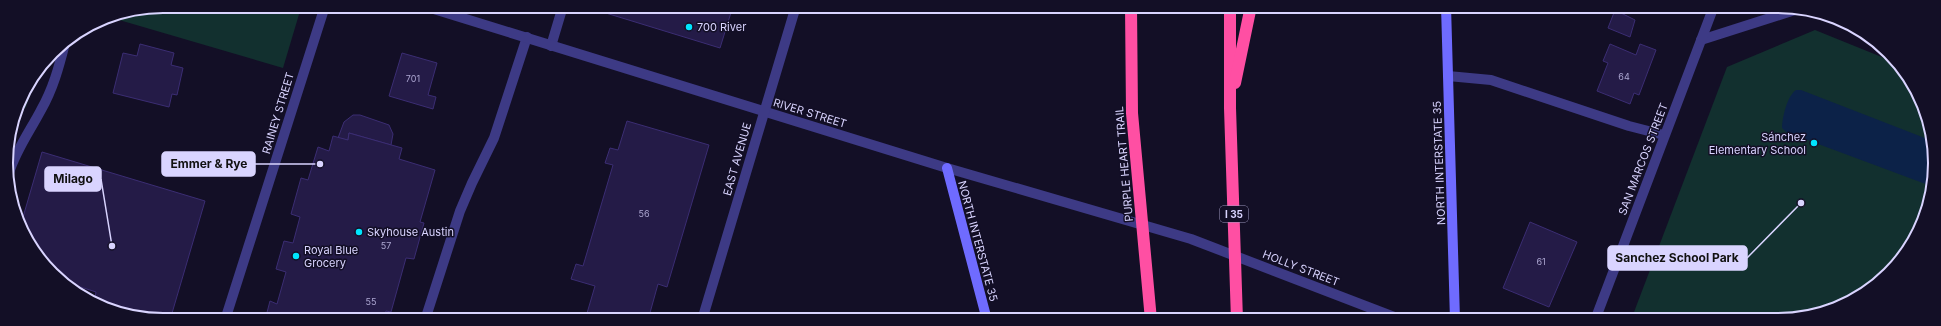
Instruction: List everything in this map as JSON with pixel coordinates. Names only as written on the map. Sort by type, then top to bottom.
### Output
[{"type":"highway","points":[[1125,13],[1132,113]]},
{"type":"highway","name":"PURPLE HEART TRAIL","points":[[1131,13],[1132,113],[1150,313]]},
{"type":"highway","name":"I 35","points":[[1230,13],[1230,108],[1237,313]]},
{"type":"highway","points":[[1230,108],[1250,13]]},
{"type":"main road","name":"NORTH INTERSTATE 35","points":[[1446,13],[1455,313]]},
{"type":"main road","name":"NORTH INTERSTATE 35","points":[[947,168],[985,313]]},
{"type":"street","name":"RAINEY STREET","points":[[227,313],[323,13]]},
{"type":"street","name":"RIVER STREET","points":[[447,13],[947,168],[1191,240]]},
{"type":"street","points":[[551,46],[561,13]]},
{"type":"street","name":"EAST AVENUE","points":[[704,313],[794,13]]},
{"type":"street","name":"SAN MARCOS STREET","points":[[1598,313],[1711,13]]},
{"type":"street","points":[[1700,40],[1785,13]]},
{"type":"street","points":[[427,313],[460,211],[494,138],[527,37]]},
{"type":"street","points":[[13,162],[17,152],[40,113],[54,83],[63,51]]},
{"type":"street","points":[[1448,76],[1491,80],[1629,126],[1664,135]]},
{"type":"street","name":"HOLLY STREET","points":[[1191,240],[1384,313]]},
{"type":"green space","points":[[153,13],[299,13],[283,68],[119,20]]},
{"type":"green space","name":"Sánchez Elementary School","points":[[1815,30],[1886,59],[1903,80],[1913,97],[1923,124],[1927,143],[1927,183],[1917,220],[1903,246],[1891,262],[1877,276],[1844,298],[1817,308],[1788,313],[1634,313],[1727,67]]},
{"type":"green space","points":[[32,90],[26,107],[22,112]]},
{"type":"water","points":[[1796,90],[1801,90],[1926,138],[1928,153],[1927,184],[1786,132],[1782,128],[1784,113],[1793,93]]},
{"type":"building","name":"700 River","points":[[606,13],[731,13],[720,48]]},
{"type":"building","points":[[1614,13],[1621,13],[1635,20],[1630,37],[1608,28]]},
{"type":"building","points":[[140,44],[174,53],[171,65],[183,68],[177,95],[172,94],[169,107],[113,93],[123,53],[137,56]]},
{"type":"building","points":[[1610,44],[1636,55],[1640,44],[1656,50],[1639,95],[1634,93],[1630,104],[1597,91],[1608,63],[1603,61]]},
{"type":"building","points":[[402,53],[437,63],[428,95],[436,97],[433,109],[389,96]]},
{"type":"building","points":[[353,115],[360,115],[389,125],[393,134],[391,145],[349,133],[348,140],[338,138],[344,122]]},
{"type":"building","points":[[627,121],[709,145],[667,287],[658,284],[650,313],[587,313],[595,286],[571,279],[576,264],[583,266],[613,165],[605,163],[610,148],[618,150]]},
{"type":"building","name":"Skyhouse Austin","points":[[349,133],[402,148],[399,159],[435,170],[420,222],[424,223],[414,259],[406,258],[391,312],[267,313],[270,301],[277,304],[286,272],[276,269],[284,241],[293,243],[300,217],[291,214],[301,178],[308,180],[318,147],[329,151],[333,136],[348,140]]},
{"type":"building","points":[[42,152],[205,201],[172,313],[143,312],[124,308],[95,297],[96,292],[77,286],[64,276],[50,262],[33,238],[23,217]]},
{"type":"building","points":[[1530,222],[1577,242],[1549,307],[1503,288]]},
{"type":"place","name":"700 River","points":[[689,27]]},
{"type":"place","name":"Sánchez Elementary School","points":[[1814,143]]},
{"type":"place","name":"Emmer & Rye","points":[[320,164]]},
{"type":"place","name":"Sanchez School Park","points":[[1801,203]]},
{"type":"place","name":"Skyhouse Austin","points":[[359,232]]},
{"type":"place","name":"Milago","points":[[112,246]]},
{"type":"place","name":"Royal Blue Grocery","points":[[296,256]]}]
